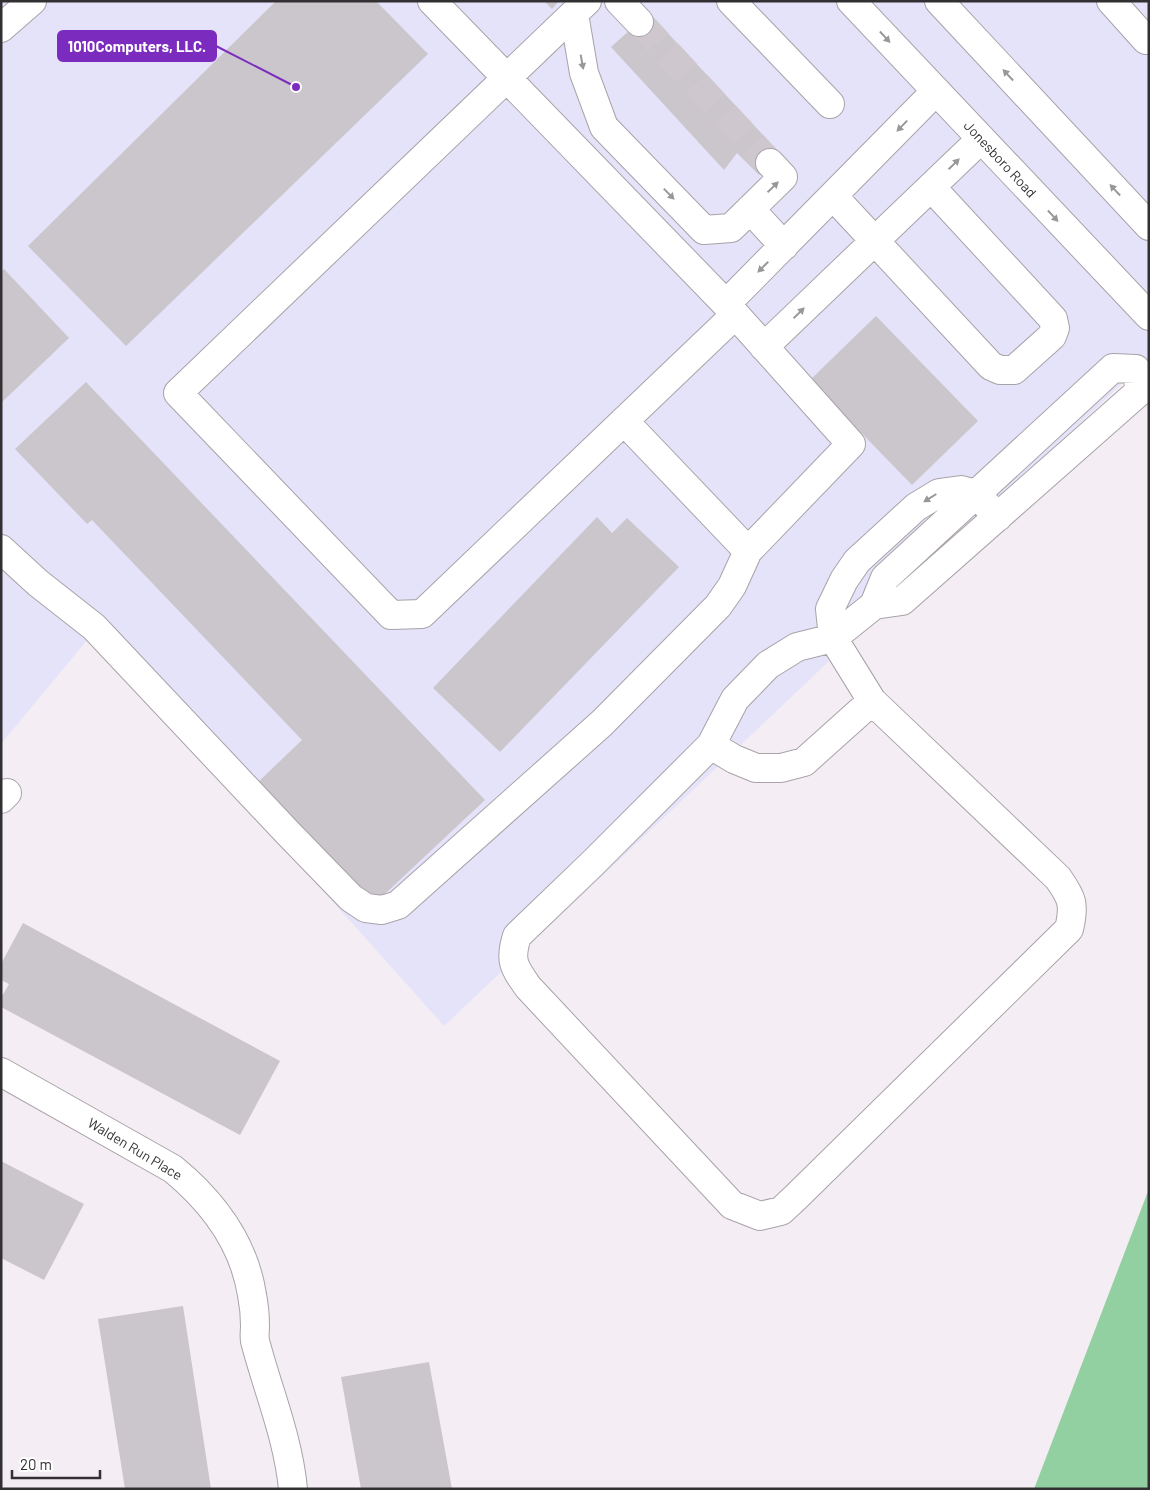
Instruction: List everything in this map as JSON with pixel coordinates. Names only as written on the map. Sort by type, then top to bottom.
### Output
[{"type":"main road","points":[[1,28],[32,1]]},
{"type":"main road","points":[[1,549],[38,583],[94,627],[351,898],[366,908],[382,910],[398,905],[602,723],[718,606],[732,586],[748,551],[851,444],[731,310],[432,1]]},
{"type":"main road","points":[[619,1],[639,22]]},
{"type":"main road","points":[[731,1],[830,104]]},
{"type":"main road","name":"Jonesboro Road","points":[[851,1],[1149,316]]},
{"type":"main road","points":[[938,1],[1149,226]]},
{"type":"main road","points":[[1111,1],[1148,40]]},
{"type":"main road","points":[[580,8],[178,393],[391,614],[422,614],[624,421],[731,310],[784,246],[936,91]]},
{"type":"main road","points":[[580,8],[584,73],[604,127],[704,230],[731,228],[783,177],[770,163]]},
{"type":"main road","points":[[764,347],[981,139]]},
{"type":"main road","points":[[833,196],[991,366],[1000,370],[1014,370],[1052,336],[1055,328],[1053,319],[931,187]]},
{"type":"main road","points":[[750,209],[784,246]]},
{"type":"main road","points":[[874,604],[902,601],[998,517],[1140,391],[1143,364],[1113,368],[976,494],[923,544],[885,578],[874,604],[833,638],[797,647],[768,665],[735,699],[711,745],[517,936],[513,950],[514,966],[528,987],[732,1205],[760,1216],[781,1211],[1069,929],[1073,913],[1070,896],[1058,878],[872,700],[833,638],[830,610],[844,580],[857,561],[916,507],[939,493],[961,490],[976,494],[998,517]]},
{"type":"main road","points":[[624,421],[748,551]]},
{"type":"main road","points":[[902,519],[923,544]]},
{"type":"main road","points":[[711,745],[734,759],[756,768],[781,768],[804,762],[872,700]]},
{"type":"main road","name":"Walden Run Place","points":[[1,1072],[173,1169],[205,1198],[220,1218],[241,1255],[249,1281],[254,1312],[254,1338],[285,1440],[293,1489]]},
{"type":"shaded area","points":[[1,1],[1149,1],[1149,357],[444,1026],[93,633],[1,744]]},
{"type":"green space","points":[[1149,1190],[1149,1489],[1034,1489],[1147,1194]]},
{"type":"building","points":[[276,1],[376,1],[428,54],[126,346],[28,246]]},
{"type":"building","points":[[544,1],[559,1],[552,9]]},
{"type":"building","points":[[649,13],[780,153],[759,175],[737,153],[724,170],[611,47]]},
{"type":"building","points":[[4,269],[69,338],[1,403],[1,272]]},
{"type":"building","points":[[876,316],[978,421],[912,485],[810,380]]},
{"type":"building","points":[[86,382],[485,800],[373,905],[256,784],[302,740],[92,520],[87,524],[15,449]]},
{"type":"building","points":[[597,517],[612,533],[627,518],[679,567],[500,752],[433,688]]},
{"type":"building","points":[[23,923],[280,1061],[240,1135],[1,1007],[1,998],[9,984],[1,980],[1,964]]},
{"type":"building","points":[[1,1161],[84,1204],[44,1280],[1,1258]]},
{"type":"building","points":[[183,1306],[211,1489],[125,1489],[98,1319]]},
{"type":"building","points":[[429,1362],[452,1489],[361,1489],[341,1377]]},
{"type":"tunnel","points":[[639,22],[770,163]]},
{"type":"place","name":"1010Computers, LLC.","points":[[296,87]]}]
